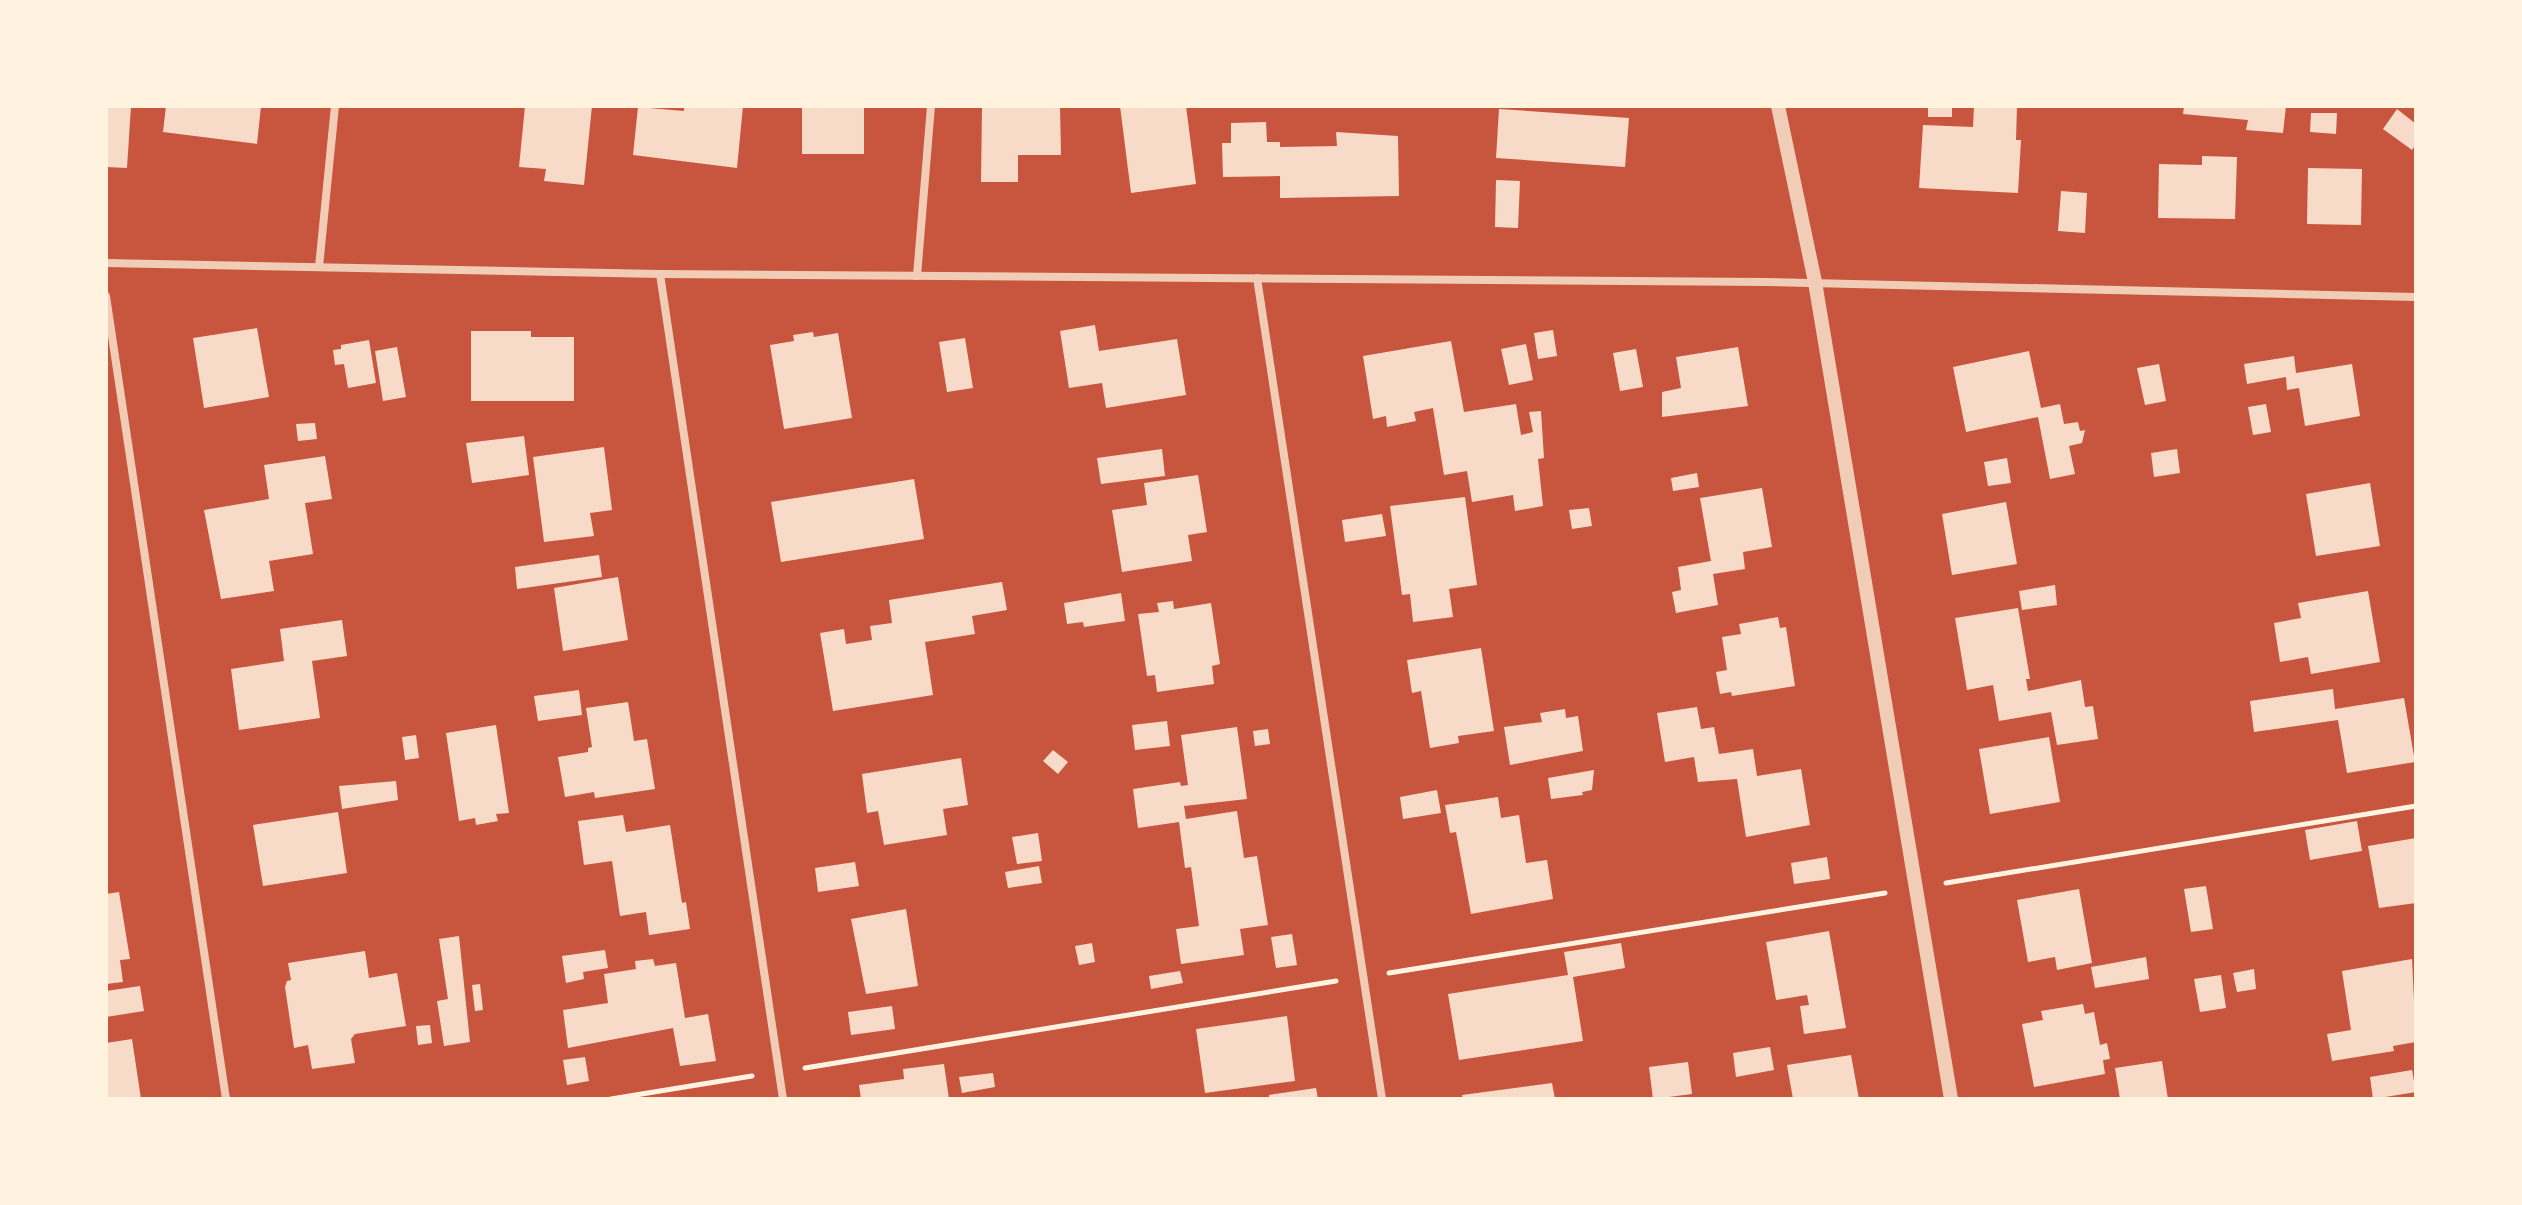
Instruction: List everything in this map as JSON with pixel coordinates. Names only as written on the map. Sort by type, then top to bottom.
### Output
[{"type":"street","points":[[319,267],[335,106]]},
{"type":"street","points":[[917,276],[931,106]]},
{"type":"street","points":[[1778,106],[1815,282],[1951,1099]]},
{"type":"street","points":[[106,263],[660,274],[1815,282],[2416,297]]},
{"type":"street","points":[[660,274],[783,1099]]},
{"type":"street","points":[[1257,278],[1382,1099]]},
{"type":"street","points":[[106,296],[226,1099]]},
{"type":"path","points":[[611,1099],[2416,806]]},
{"type":"building","points":[[106,106],[131,106],[127,168],[106,167]]},
{"type":"building","points":[[166,106],[261,106],[257,144],[163,132]]},
{"type":"building","points":[[525,106],[592,106],[584,185],[544,181],[546,169],[519,167]]},
{"type":"building","points":[[684,106],[743,106],[737,168],[633,155],[638,107],[684,111]]},
{"type":"building","points":[[802,106],[864,106],[864,154],[802,154]]},
{"type":"building","points":[[982,106],[1060,106],[1061,155],[1018,155],[1018,182],[981,182]]},
{"type":"building","points":[[1120,106],[1186,106],[1196,184],[1131,193]]},
{"type":"building","points":[[1928,106],[1952,106],[1952,117],[1928,117]]},
{"type":"building","points":[[1974,106],[2017,106],[2016,140],[2021,140],[2018,193],[1919,188],[1923,125],[1973,127]]},
{"type":"building","points":[[2184,106],[2286,106],[2283,133],[2246,130],[2248,120],[2183,114]]},
{"type":"building","points":[[1499,109],[1629,118],[1625,167],[1496,158]]},
{"type":"building","points":[[2397,109],[2416,124],[2416,144],[2412,150],[2383,129]]},
{"type":"building","points":[[2311,113],[2337,113],[2336,134],[2310,132]]},
{"type":"building","points":[[1266,122],[1267,142],[1280,142],[1280,147],[1337,146],[1336,132],[1398,136],[1399,196],[1280,198],[1280,176],[1223,177],[1222,143],[1231,143],[1231,123]]},
{"type":"building","points":[[2202,156],[2237,157],[2235,219],[2158,218],[2159,164],[2202,165]]},
{"type":"building","points":[[2308,168],[2362,169],[2361,225],[2307,224]]},
{"type":"building","points":[[1496,180],[1520,181],[1518,228],[1495,227]]},
{"type":"building","points":[[2061,191],[2087,193],[2085,233],[2058,231]]},
{"type":"building","points":[[1095,325],[1099,351],[1177,339],[1186,395],[1106,408],[1102,383],[1069,388],[1060,331]]},
{"type":"building","points":[[257,328],[269,397],[204,408],[193,338]]},
{"type":"building","points":[[1553,330],[1557,356],[1538,359],[1534,333]]},
{"type":"building","points":[[471,331],[531,331],[531,337],[574,337],[574,401],[471,401]]},
{"type":"building","points":[[813,332],[814,337],[838,333],[852,418],[784,429],[770,345],[794,341],[793,335]]},
{"type":"building","points":[[965,338],[973,388],[947,392],[939,342]]},
{"type":"building","points":[[369,340],[376,383],[348,388],[344,364],[335,365],[333,350],[341,349],[341,345]]},
{"type":"building","points":[[1451,341],[1464,412],[1516,404],[1521,435],[1533,432],[1529,412],[1541,411],[1544,458],[1538,459],[1543,506],[1515,511],[1513,495],[1472,502],[1467,471],[1444,475],[1433,408],[1414,412],[1416,421],[1387,427],[1386,416],[1373,419],[1363,356]]},
{"type":"building","points":[[1526,344],[1533,380],[1509,385],[1501,349]]},
{"type":"building","points":[[397,347],[406,397],[383,401],[375,351]]},
{"type":"building","points":[[1738,347],[1748,406],[1662,417],[1662,392],[1681,388],[1676,357]]},
{"type":"building","points":[[1636,349],[1643,387],[1620,391],[1613,353]]},
{"type":"building","points":[[2029,351],[2041,408],[2060,404],[2064,424],[2078,422],[2080,431],[2085,430],[2082,443],[2069,446],[2075,474],[2050,479],[2038,417],[1966,432],[1953,367]]},
{"type":"building","points":[[2294,356],[2296,373],[2352,364],[2360,416],[2305,426],[2299,388],[2287,390],[2286,377],[2247,384],[2244,364]]},
{"type":"building","points":[[2159,364],[2166,401],[2145,405],[2137,368]]},
{"type":"building","points":[[2266,404],[2271,432],[2253,435],[2248,407]]},
{"type":"building","points":[[315,423],[317,439],[298,441],[296,424]]},
{"type":"building","points":[[524,436],[529,475],[472,483],[466,443]]},
{"type":"building","points":[[604,447],[612,510],[590,513],[594,536],[544,542],[533,457]]},
{"type":"building","points":[[1162,449],[1165,476],[1101,484],[1097,458]]},
{"type":"building","points":[[2177,449],[2180,473],[2154,477],[2151,453]]},
{"type":"building","points":[[325,456],[332,499],[305,503],[313,554],[269,561],[274,591],[221,599],[204,510],[269,499],[264,465]]},
{"type":"building","points":[[2007,458],[2011,483],[1988,486],[1984,462]]},
{"type":"building","points":[[1697,473],[1699,487],[1673,491],[1671,478]]},
{"type":"building","points":[[1198,475],[1207,532],[1188,535],[1192,561],[1122,572],[1112,510],[1147,505],[1144,483]]},
{"type":"building","points":[[914,479],[924,539],[781,562],[771,502]]},
{"type":"building","points":[[2370,483],[2380,546],[2316,556],[2306,494]]},
{"type":"building","points":[[1762,488],[1772,547],[1743,552],[1745,569],[1713,574],[1718,605],[1676,613],[1672,592],[1681,590],[1678,567],[1711,561],[1700,498]]},
{"type":"building","points":[[1465,497],[1477,585],[1449,589],[1453,617],[1413,622],[1410,594],[1402,595],[1390,506]]},
{"type":"building","points":[[2006,502],[2017,564],[1952,575],[1942,514]]},
{"type":"building","points":[[1589,508],[1592,526],[1572,529],[1569,510]]},
{"type":"building","points":[[1382,514],[1386,536],[1345,542],[1342,520]]},
{"type":"building","points":[[599,555],[602,577],[517,589],[515,567]]},
{"type":"building","points":[[618,577],[628,640],[563,651],[554,588]]},
{"type":"building","points":[[1002,582],[1007,610],[972,616],[975,634],[925,642],[933,695],[833,711],[820,633],[844,629],[846,644],[872,640],[870,626],[892,623],[889,600]]},
{"type":"building","points":[[2055,585],[2057,605],[2022,610],[2019,591]]},
{"type":"building","points":[[2368,591],[2380,662],[2311,674],[2308,657],[2280,662],[2274,623],[2301,618],[2298,603]]},
{"type":"building","points":[[1121,593],[1125,621],[1084,627],[1083,622],[1067,624],[1064,603]]},
{"type":"building","points":[[1173,601],[1174,609],[1211,603],[1220,664],[1212,666],[1214,684],[1157,692],[1155,675],[1147,676],[1138,614],[1159,612],[1157,603]]},
{"type":"building","points":[[2018,608],[2030,679],[2026,679],[2028,691],[2081,680],[2085,707],[2093,706],[2098,739],[2057,745],[2051,712],[1999,721],[1993,685],[1967,690],[1955,618]]},
{"type":"building","points":[[1778,617],[1780,628],[1786,627],[1795,686],[1732,696],[1731,692],[1720,694],[1716,672],[1727,670],[1722,637],[1741,634],[1739,624]]},
{"type":"building","points":[[342,620],[347,656],[312,661],[320,718],[239,730],[231,669],[284,661],[280,629]]},
{"type":"building","points":[[1481,648],[1494,731],[1458,736],[1459,743],[1430,748],[1421,691],[1412,693],[1407,660]]},
{"type":"building","points":[[2333,689],[2335,709],[2404,698],[2415,762],[2347,773],[2338,720],[2254,732],[2250,701]]},
{"type":"building","points":[[579,690],[582,715],[538,721],[534,696]]},
{"type":"building","points":[[628,702],[634,741],[647,739],[655,789],[595,798],[594,792],[565,797],[558,757],[588,752],[588,748],[592,747],[586,708]]},
{"type":"building","points":[[1697,707],[1701,729],[1714,727],[1719,754],[1753,749],[1757,776],[1801,769],[1810,825],[1746,837],[1737,779],[1698,782],[1694,757],[1665,762],[1657,713]]},
{"type":"building","points":[[1565,709],[1566,718],[1578,716],[1583,751],[1510,765],[1504,727],[1542,722],[1540,713]]},
{"type":"building","points":[[1167,721],[1170,746],[1135,750],[1132,725]]},
{"type":"building","points":[[496,725],[509,813],[496,814],[498,821],[476,825],[475,818],[459,821],[446,733]]},
{"type":"building","points":[[1237,727],[1247,799],[1184,806],[1186,819],[1237,811],[1244,858],[1257,856],[1268,925],[1240,929],[1244,955],[1181,964],[1176,929],[1199,926],[1191,867],[1185,868],[1179,822],[1138,828],[1133,789],[1180,782],[1181,786],[1188,785],[1181,735]]},
{"type":"building","points":[[1268,729],[1270,744],[1255,746],[1253,731]]},
{"type":"building","points":[[416,735],[419,758],[405,760],[402,737]]},
{"type":"building","points":[[2049,737],[2060,802],[1990,814],[1979,749]]},
{"type":"building","points":[[1053,750],[1068,762],[1058,774],[1043,761]]},
{"type":"building","points":[[961,758],[968,805],[943,809],[947,835],[884,845],[878,811],[867,813],[862,774]]},
{"type":"building","points":[[1594,770],[1592,790],[1582,792],[1583,795],[1551,799],[1548,778]]},
{"type":"building","points":[[396,781],[398,800],[342,809],[339,786]]},
{"type":"building","points":[[1437,790],[1441,813],[1403,819],[1400,797]]},
{"type":"building","points":[[1498,797],[1501,818],[1519,815],[1526,863],[1547,860],[1553,899],[1471,914],[1456,832],[1450,833],[1445,805]]},
{"type":"building","points":[[338,812],[347,873],[263,886],[253,825]]},
{"type":"building","points":[[623,815],[626,832],[670,825],[682,903],[686,902],[690,929],[649,935],[646,912],[620,916],[612,861],[584,865],[578,821]]},
{"type":"building","points":[[2357,821],[2362,851],[2310,860],[2305,830]]},
{"type":"building","points":[[1038,833],[1042,861],[1017,864],[1012,837]]},
{"type":"building","points":[[2416,838],[2416,903],[2379,908],[2368,846]]},
{"type":"building","points":[[1827,857],[1830,879],[1794,884],[1791,863]]},
{"type":"building","points":[[855,862],[859,886],[818,892],[815,868]]},
{"type":"building","points":[[1039,866],[1042,883],[1008,888],[1005,872]]},
{"type":"building","points":[[2206,886],[2213,929],[2191,932],[2184,889]]},
{"type":"building","points":[[2079,889],[2092,963],[2057,970],[2055,957],[2028,962],[2017,900]]},
{"type":"building","points":[[119,892],[130,959],[120,960],[123,982],[106,984],[106,894]]},
{"type":"building","points":[[906,909],[918,986],[866,994],[851,919]]},
{"type":"building","points":[[1829,931],[1846,1028],[1804,1034],[1800,1006],[1809,1005],[1807,995],[1776,1000],[1766,942]]},
{"type":"building","points":[[1292,934],[1297,965],[1276,968],[1271,937]]},
{"type":"building","points":[[459,936],[470,1042],[444,1046],[437,1001],[448,999],[439,939]]},
{"type":"building","points":[[1092,943],[1095,962],[1079,965],[1075,946]]},
{"type":"building","points":[[1621,943],[1625,968],[1573,977],[1583,1041],[1459,1060],[1448,994],[1568,975],[1564,952]]},
{"type":"building","points":[[605,950],[608,968],[583,972],[584,979],[566,983],[562,956]]},
{"type":"building","points":[[365,951],[369,978],[397,973],[406,1026],[355,1034],[351,1039],[355,1063],[312,1069],[308,1045],[294,1048],[285,987],[291,980],[288,963]]},
{"type":"building","points":[[2146,957],[2149,979],[2095,988],[2091,967]]},
{"type":"building","points":[[653,959],[655,966],[676,963],[685,1018],[708,1014],[716,1061],[680,1066],[673,1028],[568,1048],[563,1010],[608,1003],[604,974],[636,969],[635,961]]},
{"type":"building","points":[[2412,959],[2416,1042],[2393,1046],[2394,1051],[2332,1061],[2327,1034],[2351,1030],[2342,971]]},
{"type":"building","points":[[2254,969],[2256,989],[2237,992],[2233,973]]},
{"type":"building","points":[[1180,971],[1183,983],[1151,989],[1149,976]]},
{"type":"building","points":[[2221,975],[2226,1008],[2200,1012],[2194,979]]},
{"type":"building","points":[[480,984],[483,1010],[475,1011],[472,985]]},
{"type":"building","points":[[140,986],[144,1011],[106,1017],[106,991]]},
{"type":"building","points":[[2083,1004],[2085,1014],[2094,1012],[2100,1045],[2107,1043],[2110,1059],[2103,1060],[2105,1074],[2034,1087],[2022,1024],[2043,1020],[2041,1011]]},
{"type":"building","points":[[892,1006],[895,1029],[851,1035],[848,1012]]},
{"type":"building","points":[[1287,1016],[1295,1081],[1205,1093],[1196,1029]]},
{"type":"building","points":[[430,1025],[432,1043],[418,1045],[416,1026]]},
{"type":"building","points":[[132,1039],[141,1099],[106,1099],[106,1043]]},
{"type":"building","points":[[1770,1047],[1774,1070],[1736,1077],[1733,1053]]},
{"type":"building","points":[[1851,1055],[1859,1099],[1793,1099],[1787,1065]]},
{"type":"building","points":[[585,1057],[589,1081],[567,1085],[563,1060]]},
{"type":"building","points":[[2162,1061],[2168,1099],[2120,1099],[2115,1068]]},
{"type":"building","points":[[1688,1062],[1692,1094],[1653,1099],[1649,1067]]},
{"type":"building","points":[[944,1064],[949,1099],[861,1099],[859,1085],[904,1079],[903,1069]]},
{"type":"building","points":[[2412,1070],[2416,1092],[2373,1099],[2370,1077]]},
{"type":"building","points":[[993,1073],[995,1087],[962,1093],[959,1077]]},
{"type":"building","points":[[1552,1083],[1555,1099],[1463,1099],[1462,1095]]},
{"type":"building","points":[[1316,1088],[1318,1099],[1269,1099],[1269,1095]]}]
